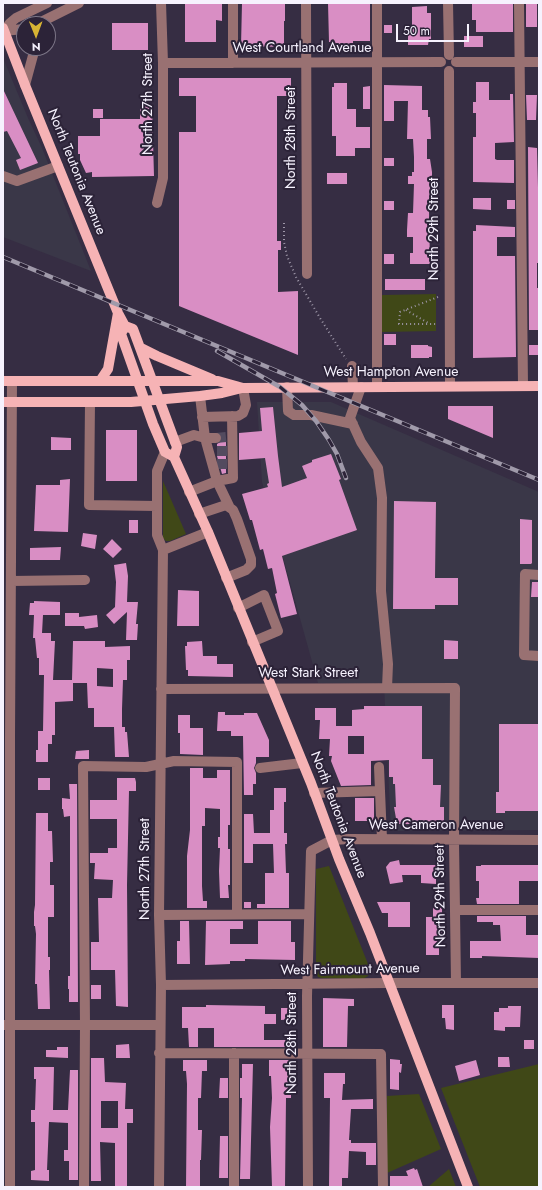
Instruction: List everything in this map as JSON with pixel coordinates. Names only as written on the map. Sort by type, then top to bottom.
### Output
[{"type":"main road","name":"North Teutonia Avenue","points":[[3,30],[118,313],[125,326],[134,329],[177,448],[169,455]]},
{"type":"main road","points":[[100,381],[108,369],[118,313]]},
{"type":"main road","name":"North Teutonia Avenue","points":[[125,326],[121,334],[145,400],[169,455],[208,532],[314,793],[468,1187]]},
{"type":"main road","points":[[141,348],[218,381]]},
{"type":"main road","name":"West Hampton Avenue","points":[[7,381],[218,381],[244,388]]},
{"type":"main road","name":"West Hampton Avenue","points":[[7,402],[131,402],[200,396],[244,388],[539,386]]},
{"type":"street","points":[[3,30],[16,18],[47,3]]},
{"type":"street","points":[[54,16],[79,3]]},
{"type":"street","points":[[233,3],[233,63]]},
{"type":"street","name":"North 28th Street","points":[[306,3],[307,274]]},
{"type":"street","points":[[377,3],[377,387]]},
{"type":"street","points":[[448,3],[448,55]]},
{"type":"street","points":[[519,3],[523,386]]},
{"type":"street","name":"North 27th Street","points":[[157,203],[163,178],[163,63],[161,5]]},
{"type":"street","points":[[3,30],[16,29]]},
{"type":"street","points":[[448,55],[454,58],[456,62],[455,68],[448,71],[443,69],[441,62],[443,58],[448,55]]},
{"type":"street","points":[[25,85],[33,56]]},
{"type":"street","name":"West Courtland Avenue","points":[[163,63],[441,62]]},
{"type":"street","points":[[456,62],[539,62]]},
{"type":"street","name":"North 29th Street","points":[[448,71],[450,386]]},
{"type":"street","points":[[3,176],[17,181],[58,166]]},
{"type":"street","points":[[352,367],[357,387],[350,418],[361,442],[378,468],[382,498],[381,591],[388,664],[387,688]]},
{"type":"street","points":[[7,381],[7,476],[11,581],[6,739],[6,1025],[10,1187]]},
{"type":"street","points":[[202,417],[238,416],[243,413],[246,405],[244,388]]},
{"type":"street","points":[[287,388],[288,411],[294,416],[311,415],[353,424]]},
{"type":"street","points":[[200,396],[205,438],[212,451],[216,481],[237,519],[251,560],[251,565],[246,570],[226,578]]},
{"type":"street","points":[[90,402],[89,505],[157,506]]},
{"type":"street","points":[[189,492],[216,481],[233,478],[230,464],[232,416]]},
{"type":"street","points":[[175,442],[194,435],[205,438],[216,438]]},
{"type":"street","name":"North 27th Street","points":[[159,1187],[159,1053],[161,985],[159,915],[163,550],[157,535],[157,471],[169,455]]},
{"type":"street","points":[[199,514],[217,507],[226,505],[229,506]]},
{"type":"street","points":[[163,550],[208,532]]},
{"type":"street","points":[[539,575],[525,574],[524,656],[539,656]]},
{"type":"street","points":[[11,581],[85,580]]},
{"type":"street","points":[[238,608],[264,596],[278,631],[252,642]]},
{"type":"street","name":"North 29th Street","points":[[455,688],[454,840],[456,984]]},
{"type":"street","name":"West Stark Street","points":[[161,689],[455,688]]},
{"type":"street","points":[[84,1187],[85,1025],[83,766],[146,767],[174,761],[238,762],[237,914]]},
{"type":"street","points":[[260,768],[302,763]]},
{"type":"street","points":[[379,767],[382,839]]},
{"type":"street","points":[[314,793],[380,791]]},
{"type":"street","name":"North 28th Street","points":[[308,1187],[307,984],[311,851],[332,840]]},
{"type":"street","name":"West Cameron Avenue","points":[[332,840],[539,840]]},
{"type":"street","points":[[456,910],[539,910]]},
{"type":"street","points":[[159,915],[309,914]]},
{"type":"street","name":"West Fairmount Avenue","points":[[161,985],[539,983]]},
{"type":"street","points":[[6,1025],[160,1025]]},
{"type":"street","points":[[159,1053],[381,1054],[383,1187]]},
{"type":"street","points":[[234,1053],[234,1187]]},
{"type":"path","points":[[284,223],[284,242],[287,256],[296,277],[320,318],[352,367]]},
{"type":"path","points":[[438,297],[400,312],[399,324],[438,324]]},
{"type":"path","points":[[405,310],[428,324]]},
{"type":"shaded area","points":[[3,58],[42,148],[91,271],[3,237]]},
{"type":"shaded area","points":[[257,402],[331,402],[539,492],[539,830],[391,831],[384,684],[318,683],[262,482]]},
{"type":"green space","points":[[436,294],[436,331],[382,332],[382,295]]},
{"type":"green space","points":[[163,481],[186,534],[170,541],[166,541],[163,538]]},
{"type":"green space","points":[[329,866],[370,969],[368,976],[363,979],[321,978],[318,977],[316,973],[316,869]]},
{"type":"green space","points":[[539,1064],[539,1187],[480,1187],[441,1088]]},
{"type":"green space","points":[[419,1094],[441,1149],[387,1173],[387,1096]]},
{"type":"green space","points":[[449,1169],[456,1187],[428,1187]]},
{"type":"building","points":[[185,3],[222,3],[222,21],[216,20],[216,42],[185,42]]},
{"type":"building","points":[[242,3],[285,3],[284,47],[241,46]]},
{"type":"building","points":[[328,3],[370,3],[370,41],[353,41],[353,47],[332,47],[332,42],[329,42]]},
{"type":"building","points":[[472,3],[513,3],[513,32],[476,32],[476,20],[472,20]]},
{"type":"building","points":[[526,3],[537,3],[537,27],[526,27]]},
{"type":"building","points":[[427,6],[427,13],[431,13],[431,39],[429,39],[428,45],[408,45],[408,34],[412,34],[412,7]]},
{"type":"building","points":[[112,23],[148,23],[148,50],[112,50]]},
{"type":"building","points":[[384,25],[392,25],[392,33],[384,33]]},
{"type":"building","points":[[464,36],[483,36],[483,47],[464,47]]},
{"type":"building","points":[[179,78],[291,78],[291,96],[277,96],[277,241],[281,241],[281,250],[278,250],[278,292],[298,291],[298,355],[179,306],[179,132],[196,132],[196,96],[179,96]]},
{"type":"building","points":[[476,82],[489,82],[489,100],[510,100],[510,94],[513,94],[514,142],[495,143],[495,159],[514,160],[514,183],[473,182],[473,137],[476,137],[476,113],[473,113],[473,102],[476,102]]},
{"type":"building","points":[[334,83],[347,83],[347,109],[356,109],[356,127],[370,127],[370,148],[355,148],[355,156],[336,156],[336,136],[332,136],[332,87],[334,87]]},
{"type":"building","points":[[384,85],[422,86],[422,110],[428,110],[428,117],[430,117],[431,139],[427,139],[427,159],[430,159],[432,172],[432,184],[430,184],[431,210],[429,210],[430,264],[410,264],[410,253],[413,253],[413,237],[407,237],[407,230],[408,213],[413,213],[414,184],[408,184],[408,176],[412,176],[412,172],[414,172],[414,157],[413,139],[407,139],[408,101],[394,101],[394,121],[384,121]]},
{"type":"building","points":[[370,86],[370,109],[363,109],[363,87]]},
{"type":"building","points":[[3,89],[38,163],[20,170],[16,160],[21,158],[7,131],[3,132]]},
{"type":"building","points":[[526,95],[537,95],[536,120],[527,120]]},
{"type":"building","points":[[140,105],[152,105],[154,176],[92,177],[92,172],[86,173],[80,160],[80,154],[78,154],[78,136],[100,136],[100,119],[140,119]]},
{"type":"building","points":[[93,109],[103,109],[103,118],[93,118]]},
{"type":"building","points":[[528,147],[537,148],[539,227],[537,263],[537,288],[539,288],[538,330],[529,330]]},
{"type":"building","points":[[384,158],[394,158],[394,166],[384,166]]},
{"type":"building","points":[[327,173],[347,173],[347,184],[327,184]]},
{"type":"building","points":[[473,198],[491,198],[491,210],[473,209]]},
{"type":"building","points":[[507,200],[515,200],[515,209],[507,209]]},
{"type":"building","points":[[384,201],[394,201],[394,210],[384,210]]},
{"type":"building","points":[[476,225],[515,227],[515,237],[497,237],[497,256],[515,256],[516,357],[473,358],[473,231],[476,231]]},
{"type":"building","points":[[384,254],[394,254],[394,264],[384,264]]},
{"type":"building","points":[[385,279],[425,279],[425,290],[385,290]]},
{"type":"building","points":[[384,334],[396,334],[396,345],[384,345]]},
{"type":"building","points":[[411,345],[428,345],[432,347],[432,357],[411,358]]},
{"type":"building","points":[[529,345],[539,345],[539,355],[529,355]]},
{"type":"building","points":[[448,406],[493,406],[493,438],[448,419]]},
{"type":"building","points":[[273,407],[282,487],[307,478],[302,466],[312,462],[312,460],[331,454],[341,479],[339,480],[357,530],[282,556],[297,614],[281,618],[275,594],[277,593],[272,568],[268,569],[263,549],[260,550],[252,520],[250,520],[242,494],[268,487],[267,484],[269,483],[265,458],[239,460],[239,433],[262,431],[260,408]]},
{"type":"building","points":[[106,430],[137,430],[137,481],[106,481]]},
{"type":"building","points":[[51,437],[71,438],[71,450],[51,450]]},
{"type":"building","points":[[222,441],[226,441],[226,473],[222,474],[217,456],[217,444]]},
{"type":"building","points":[[70,479],[68,532],[34,531],[36,485],[60,485],[60,480]]},
{"type":"building","points":[[394,501],[436,502],[435,578],[458,578],[458,605],[435,605],[435,609],[393,609]]},
{"type":"building","points":[[520,519],[532,520],[531,564],[520,564]]},
{"type":"building","points":[[129,520],[138,520],[138,533],[129,533]]},
{"type":"building","points":[[83,533],[97,535],[95,549],[81,546]]},
{"type":"building","points":[[112,539],[122,549],[113,558],[103,549]]},
{"type":"building","points":[[61,547],[60,560],[30,560],[30,548]]},
{"type":"building","points":[[126,563],[128,576],[127,602],[138,602],[136,624],[138,624],[137,640],[126,640],[127,612],[114,624],[106,615],[115,607],[116,582],[114,565]]},
{"type":"building","points":[[532,582],[539,582],[539,597],[531,597]]},
{"type":"building","points":[[178,590],[199,591],[199,626],[177,626]]},
{"type":"building","points":[[34,601],[60,602],[60,615],[43,615],[42,633],[51,633],[51,641],[55,641],[53,680],[72,680],[73,641],[105,641],[105,647],[130,646],[130,660],[127,660],[127,680],[123,680],[122,709],[122,727],[125,727],[125,732],[127,732],[129,757],[115,757],[114,727],[94,727],[94,708],[88,708],[87,683],[73,683],[73,701],[55,702],[55,735],[52,735],[52,744],[48,744],[48,762],[36,762],[36,750],[38,750],[38,731],[43,731],[44,675],[39,675],[39,658],[37,658],[35,638],[33,638],[34,615],[29,615],[30,603],[34,603]],"holes":[[[97,668],[113,669],[113,687],[97,686]]]},
{"type":"building","points":[[65,613],[79,613],[79,617],[97,615],[98,627],[85,629],[84,626],[65,626]]},
{"type":"building","points":[[444,640],[458,641],[458,659],[444,659]]},
{"type":"building","points":[[202,641],[203,656],[217,656],[217,664],[233,664],[233,677],[188,676],[188,670],[186,670],[185,646],[187,646],[187,642]]},
{"type":"building","points":[[364,706],[422,706],[422,759],[433,759],[433,785],[441,785],[440,807],[444,807],[444,824],[397,824],[394,807],[396,807],[395,784],[393,784],[393,777],[389,777],[389,760],[371,761],[371,785],[341,786],[331,761],[332,756],[329,756],[330,739],[319,739],[320,720],[315,720],[315,708],[336,708],[336,726],[352,726],[352,710],[364,709]],"holes":[[[348,736],[364,736],[364,754],[348,754]]]},
{"type":"building","points":[[218,712],[225,712],[225,715],[257,713],[269,740],[269,757],[256,757],[254,768],[256,773],[256,784],[253,784],[253,795],[244,795],[243,736],[231,736],[231,731],[217,731]]},
{"type":"building","points":[[178,715],[190,715],[190,728],[203,728],[203,755],[180,754]]},
{"type":"building","points":[[499,724],[539,724],[539,811],[505,811],[505,813],[496,813],[496,792],[499,792]]},
{"type":"building","points":[[89,750],[89,759],[75,759],[76,751]]},
{"type":"building","points":[[190,768],[203,768],[203,778],[217,778],[217,770],[230,770],[230,825],[228,825],[228,849],[230,849],[230,885],[228,885],[229,898],[220,898],[220,848],[218,848],[218,837],[220,837],[220,809],[205,808],[205,826],[202,826],[202,886],[203,901],[207,901],[207,908],[187,908],[187,856],[190,830]]},
{"type":"building","points":[[38,778],[50,778],[50,790],[38,790]]},
{"type":"building","points":[[117,778],[135,778],[136,782],[136,791],[129,791],[127,885],[128,1007],[116,1006],[115,970],[91,970],[91,942],[99,942],[98,898],[112,898],[113,880],[94,879],[95,863],[90,863],[90,853],[108,853],[108,848],[117,848],[117,819],[90,819],[90,800],[117,800]]},
{"type":"building","points":[[69,784],[77,784],[78,1002],[69,1002],[68,989],[68,976],[70,976],[70,816],[64,817],[62,798],[70,799]]},
{"type":"building","points":[[274,788],[286,788],[286,802],[284,802],[284,833],[287,833],[287,844],[285,844],[286,873],[289,873],[289,908],[257,908],[257,904],[265,904],[265,873],[274,873],[273,844],[253,844],[253,863],[244,863],[244,814],[253,814],[254,833],[270,833],[270,810],[274,810]]},
{"type":"building","points":[[355,798],[374,798],[374,821],[355,821]]},
{"type":"building","points":[[36,813],[48,813],[48,831],[52,831],[53,862],[50,862],[50,885],[54,885],[54,917],[48,917],[50,1009],[38,1009],[37,984],[35,984],[36,934],[34,926],[34,912]]},
{"type":"building","points":[[399,860],[400,865],[436,865],[436,884],[421,883],[421,875],[402,875],[403,882],[390,884],[386,867],[390,862]]},
{"type":"building","points":[[539,865],[539,881],[519,881],[519,904],[477,904],[476,898],[479,898],[479,881],[476,881],[476,866]]},
{"type":"building","points":[[244,902],[251,902],[251,908],[244,908]]},
{"type":"building","points":[[377,902],[410,902],[410,927],[388,927],[388,913],[382,913]]},
{"type":"building","points":[[433,903],[442,903],[442,934],[439,934],[439,955],[426,955],[426,917],[433,917]]},
{"type":"building","points":[[477,916],[526,916],[526,935],[539,935],[539,958],[482,956],[482,958],[470,958],[470,941],[501,941],[500,925],[493,925],[493,922],[477,922]]},
{"type":"building","points":[[180,921],[189,921],[190,964],[177,964],[177,941],[180,941]]},
{"type":"building","points":[[206,921],[243,921],[243,929],[230,929],[230,944],[258,944],[258,921],[291,921],[291,942],[295,942],[295,960],[245,959],[245,961],[230,961],[230,964],[205,965]]},
{"type":"building","points":[[91,985],[101,985],[101,999],[91,999]]},
{"type":"building","points":[[323,998],[354,999],[354,1006],[348,1006],[347,1047],[323,1047]]},
{"type":"building","points":[[206,1005],[265,1006],[265,1014],[276,1014],[276,1024],[264,1024],[264,1040],[294,1040],[294,1047],[214,1047],[214,1028],[198,1028],[198,1047],[189,1047],[188,1028],[182,1028],[182,1007],[206,1007]]},
{"type":"building","points":[[442,1005],[454,1005],[454,1030],[446,1029],[445,1018],[442,1018]]},
{"type":"building","points":[[508,1006],[521,1006],[520,1027],[505,1027],[505,1031],[494,1030],[494,1012],[499,1012],[499,1008],[508,1008]]},
{"type":"building","points":[[281,1008],[293,1008],[294,1019],[281,1020]]},
{"type":"building","points":[[524,1040],[534,1040],[534,1049],[524,1049]]},
{"type":"building","points":[[129,1044],[130,1058],[116,1058],[116,1045]]},
{"type":"building","points":[[57,1047],[68,1047],[68,1058],[46,1057],[46,1050],[57,1050]]},
{"type":"building","points":[[498,1057],[509,1057],[510,1067],[498,1067]]},
{"type":"building","points":[[91,1058],[104,1058],[105,1082],[126,1083],[125,1109],[133,1109],[133,1123],[127,1123],[127,1187],[115,1187],[115,1143],[100,1142],[101,1181],[91,1181]],"holes":[[[101,1101],[118,1101],[118,1128],[101,1128]]]},
{"type":"building","points":[[390,1059],[400,1060],[400,1064],[402,1064],[401,1073],[399,1072],[399,1090],[390,1089]]},
{"type":"building","points":[[183,1060],[207,1060],[207,1071],[202,1071],[201,1098],[198,1098],[198,1130],[202,1130],[200,1187],[186,1187],[187,1084],[186,1071],[183,1071]]},
{"type":"building","points":[[269,1060],[290,1060],[291,1098],[286,1098],[285,1187],[272,1187],[270,1127],[272,1098],[271,1076],[269,1076]]},
{"type":"building","points":[[476,1060],[480,1075],[459,1081],[455,1066]]},
{"type":"building","points":[[242,1064],[253,1064],[250,1179],[240,1179],[242,1098],[240,1098],[240,1078],[242,1078]]},
{"type":"building","points":[[34,1067],[54,1067],[53,1110],[68,1110],[70,1070],[78,1070],[78,1180],[69,1180],[69,1161],[64,1161],[64,1150],[68,1150],[68,1123],[49,1122],[47,1170],[49,1170],[49,1181],[31,1180],[31,1171],[35,1170],[35,1122],[31,1122],[31,1110],[35,1110],[36,1079],[34,1079]]},
{"type":"building","points":[[324,1073],[345,1073],[345,1084],[343,1084],[342,1100],[373,1099],[373,1109],[351,1109],[349,1140],[351,1140],[351,1143],[376,1143],[376,1165],[366,1165],[366,1152],[349,1151],[348,1178],[342,1178],[342,1187],[329,1187],[330,1098],[324,1098]]},
{"type":"building","points":[[220,1078],[228,1078],[228,1098],[219,1098]]},
{"type":"building","points":[[220,1136],[228,1136],[228,1178],[219,1178]]},
{"type":"building","points":[[414,1168],[415,1170],[417,1169],[423,1187],[390,1187],[390,1176],[408,1176],[406,1171]]},
{"type":"tunnel","points":[[216,438],[226,437]]},
{"type":"tunnel","points":[[217,451],[227,451]]},
{"type":"tunnel","points":[[217,464],[228,464]]},
{"type":"railway","points":[[3,257],[539,480]]},
{"type":"railway","points":[[217,351],[280,387],[302,405],[316,421],[329,440],[337,454],[346,478]]}]
